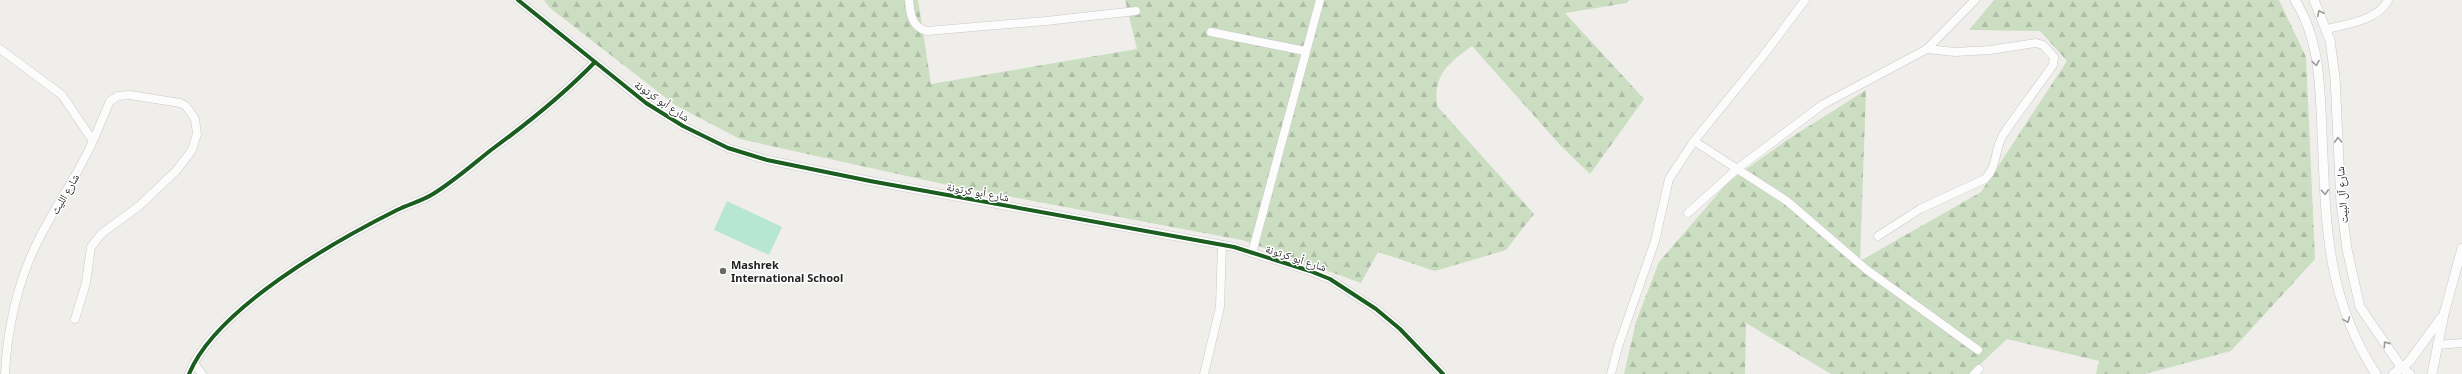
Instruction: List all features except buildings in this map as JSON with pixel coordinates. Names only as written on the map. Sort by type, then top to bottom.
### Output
[{"type":"street","name":"شارع أبو كرتونة","points":[[518,0],[646,103],[682,126],[716,143],[741,152],[870,181],[1222,245],[1252,253],[1330,278],[1355,294],[1400,329],[1443,374]]},
{"type":"street","points":[[909,0],[913,21],[919,29],[927,31],[1046,22],[1136,11]]},
{"type":"street","points":[[1252,253],[1305,51],[1320,0]]},
{"type":"street","points":[[1611,374],[1618,347],[1655,240],[1669,180],[1694,140],[1767,51],[1804,0]]},
{"type":"street","points":[[1688,213],[1737,169],[1828,101],[1868,82],[1927,49],[1975,0]]},
{"type":"street","name":"شارع آل البيت","points":[[2296,0],[2309,24],[2320,82],[2326,207],[2332,268],[2346,317],[2359,348],[2376,374]]},
{"type":"street","name":"شارع آل البيت","points":[[2314,0],[2328,29],[2335,77],[2341,204],[2355,288],[2360,307],[2402,368],[2410,374]]},
{"type":"street","points":[[2328,29],[2352,23],[2381,10],[2388,0]]},
{"type":"street","points":[[1211,32],[1305,51]]},
{"type":"street","points":[[1878,236],[1920,209],[1988,176],[1995,166],[1997,147],[2053,65],[2054,57],[2043,45],[2036,43],[1990,50],[1955,52],[1927,49]]},
{"type":"street","points":[[0,49],[62,95],[93,141]]},
{"type":"street","points":[[189,374],[194,363],[226,323],[270,286],[324,250],[397,210],[440,189],[567,91],[595,62]]},
{"type":"street","name":"شارع الليث","points":[[5,374],[6,349],[17,298],[29,260],[93,141],[110,101],[125,95],[180,103],[191,112],[197,127],[196,142],[176,172],[139,206],[101,234],[91,247],[86,283],[75,319]]},
{"type":"street","points":[[1694,140],[1787,201],[1867,270],[1978,350]]},
{"type":"street","points":[[1204,374],[1220,307],[1222,245]]},
{"type":"street","points":[[2432,374],[2444,314],[2462,248]]},
{"type":"street","points":[[2393,374],[2402,368],[2421,348],[2444,314]]},
{"type":"street","points":[[2437,345],[2462,343]]},
{"type":"street","points":[[194,363],[202,374]]},
{"type":"green space","points":[[544,0],[918,0],[931,84],[1137,49],[1125,0],[1629,0],[1627,3],[1565,13],[1644,99],[1590,174],[1561,146],[1472,46],[1456,58],[1444,70],[1440,77],[1436,95],[1437,106],[1534,214],[1506,250],[1435,271],[1378,252],[1361,283],[1242,240],[943,184],[740,139],[675,105],[550,8]]},
{"type":"green space","points":[[1994,0],[2279,0],[2306,57],[2315,259],[2231,351],[2145,374],[2096,374],[2099,361],[2007,339],[1970,374],[1831,374],[1746,323],[1745,374],[1624,374],[1636,322],[1659,262],[1728,182],[1787,140],[1866,90],[1860,261],[1981,192],[2067,61],[2040,31],[1969,30]]},
{"type":"green space","points":[[727,201],[782,227],[769,255],[714,230]]},
{"type":"cycle path","points":[[518,0],[646,103],[683,126],[728,148],[767,160],[870,181],[1234,247],[1310,271],[1330,279],[1376,309],[1400,329],[1443,374]]},
{"type":"cycle path","points":[[189,374],[203,349],[224,325],[250,301],[311,258],[342,239],[397,210],[424,199],[441,189],[545,108],[595,62]]},
{"type":"place","name":"Mashrek International School","points":[[723,271]]}]
